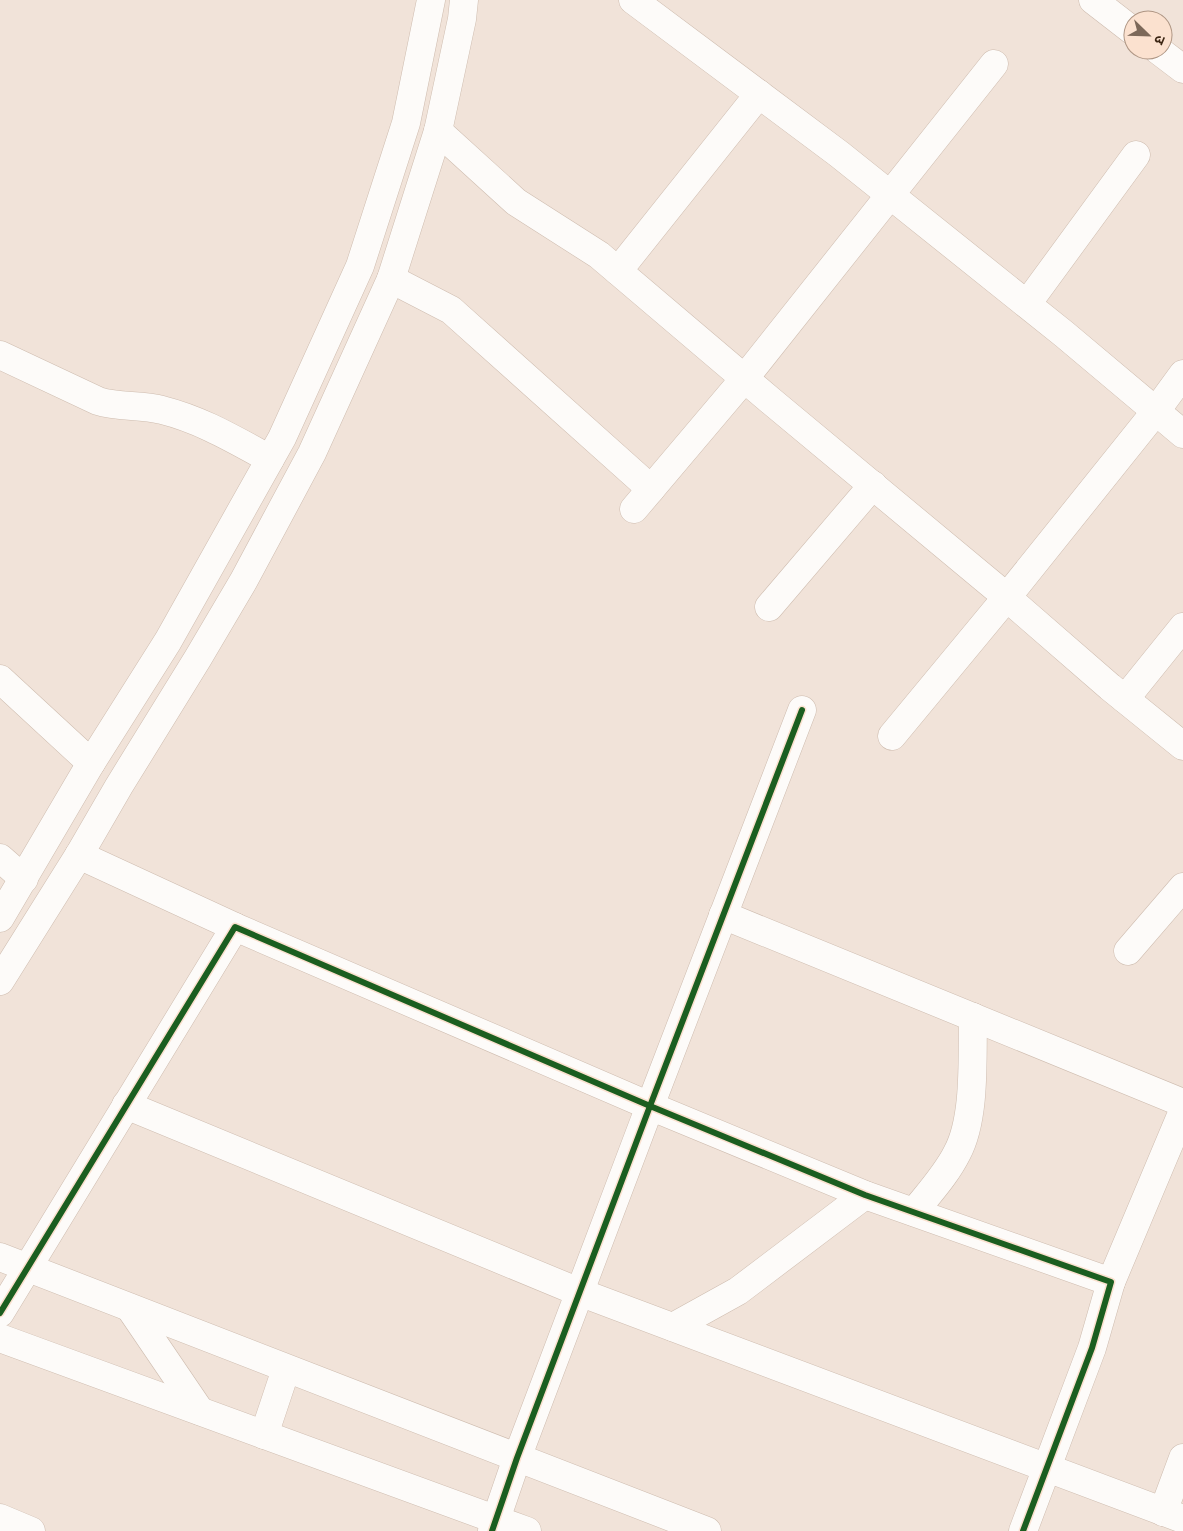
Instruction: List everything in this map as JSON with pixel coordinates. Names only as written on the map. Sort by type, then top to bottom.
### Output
[{"type":"street","points":[[0,918],[91,763],[168,641],[282,438],[360,266],[406,123],[431,0]]},
{"type":"street","points":[[0,981],[79,855],[244,580],[312,453],[391,278],[438,131],[462,19],[464,0]]},
{"type":"street","points":[[633,0],[891,195],[1027,304],[1183,434]]},
{"type":"street","points":[[1093,0],[1123,23]]},
{"type":"street","points":[[1171,60],[1183,69]]},
{"type":"street","points":[[634,509],[744,378],[994,64]]},
{"type":"street","points":[[618,271],[759,94]]},
{"type":"street","points":[[438,131],[516,202],[600,255],[1183,746]]},
{"type":"street","points":[[1027,304],[1136,155]]},
{"type":"street","points":[[391,278],[450,310],[651,489]]},
{"type":"street","points":[[0,355],[107,404],[161,409],[202,422],[270,458]]},
{"type":"street","points":[[892,736],[1007,597],[1156,411],[1183,374]]},
{"type":"street","points":[[769,607],[873,485]]},
{"type":"street","points":[[1125,699],[1183,627]]},
{"type":"street","points":[[0,679],[91,763]]},
{"type":"street","points":[[494,1525],[579,1292],[802,710]]},
{"type":"street","points":[[79,855],[235,927],[650,1106],[865,1195],[1111,1282]]},
{"type":"street","points":[[0,858],[24,879]]},
{"type":"street","points":[[1128,951],[1183,887]]},
{"type":"street","points":[[723,915],[1183,1103]]},
{"type":"street","points":[[0,1313],[235,927]]},
{"type":"street","points":[[914,1212],[943,1176],[958,1152],[968,1121],[973,1017]]},
{"type":"street","points":[[126,1105],[579,1292],[1173,1515],[1183,1458]]},
{"type":"street","points":[[1023,1531],[1092,1348],[1111,1282],[1183,1111]]},
{"type":"street","points":[[673,1327],[738,1291],[865,1195]]},
{"type":"street","points":[[0,1257],[706,1531]]},
{"type":"street","points":[[130,1308],[200,1411]]},
{"type":"street","points":[[0,1338],[264,1435],[494,1525],[527,1531]]},
{"type":"street","points":[[264,1435],[286,1369]]},
{"type":"street","points":[[0,1518],[30,1531]]},
{"type":"cycle path","points":[[0,1313],[235,927],[650,1106],[802,710]]},
{"type":"cycle path","points":[[492,1531],[517,1458],[650,1106],[865,1195],[1111,1282],[1092,1348],[1023,1531]]}]
